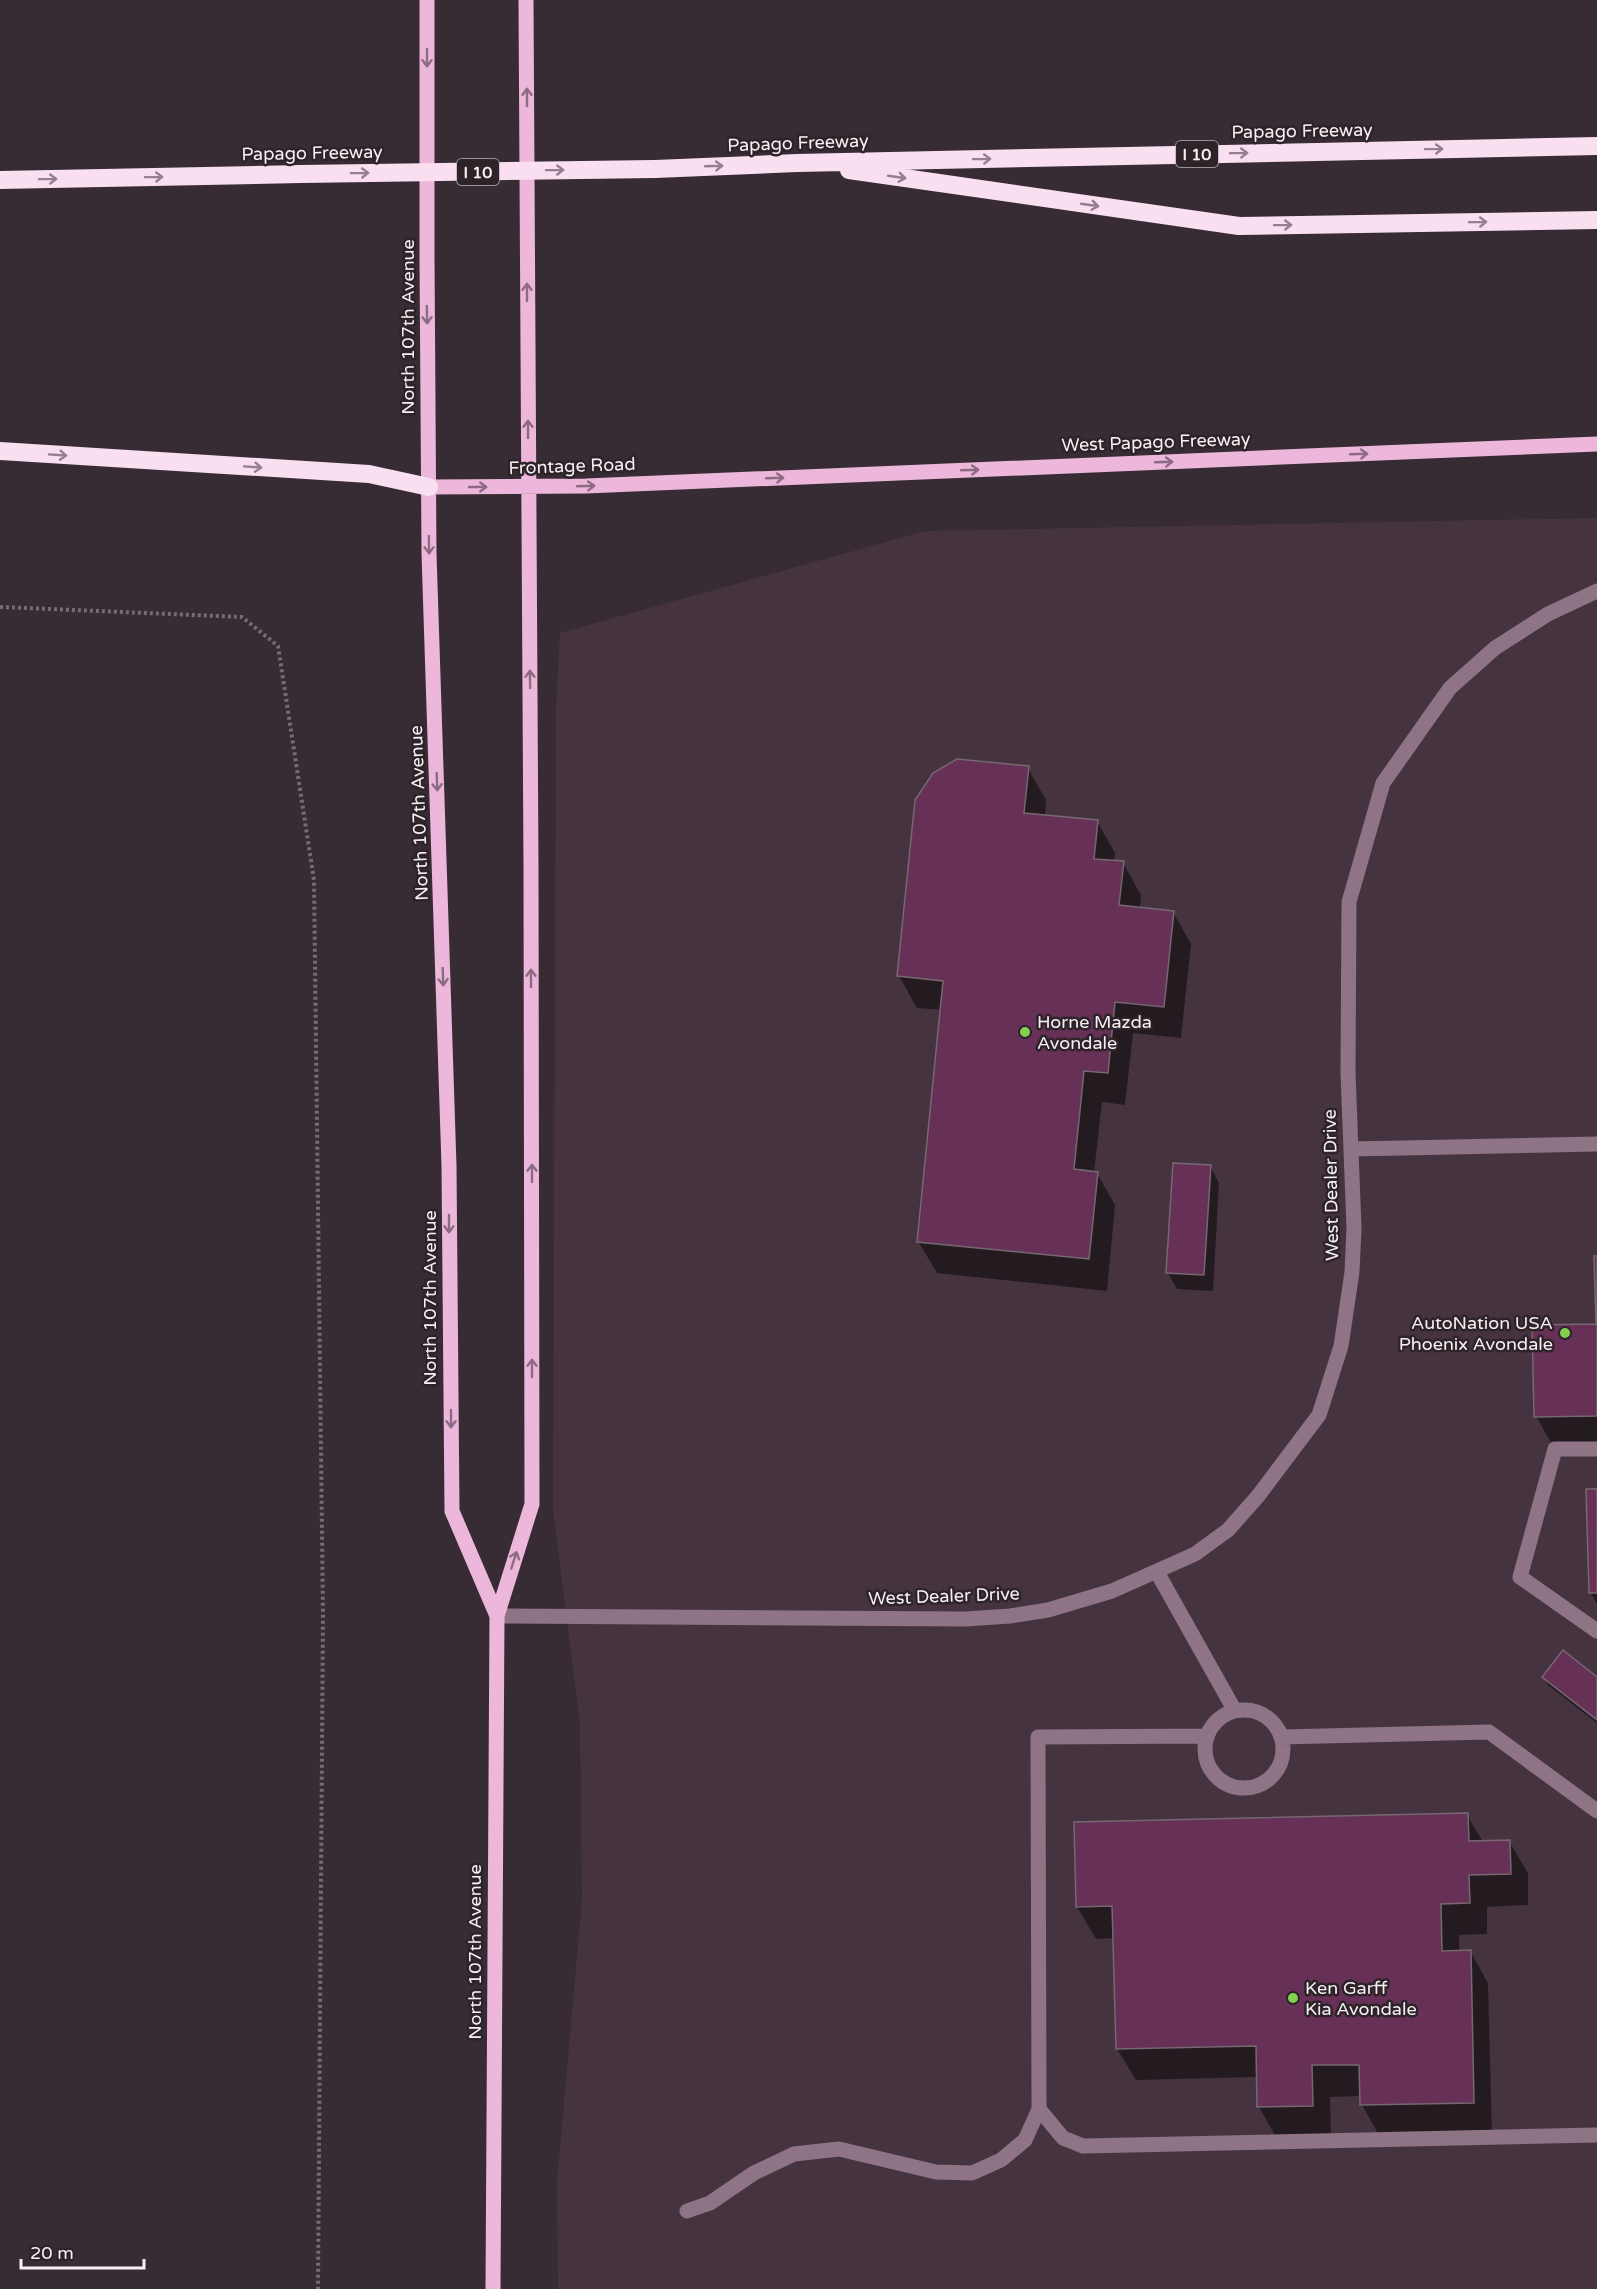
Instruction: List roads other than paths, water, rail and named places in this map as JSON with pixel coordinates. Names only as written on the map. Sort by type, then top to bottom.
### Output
[{"type":"highway","name":"Papago Freeway","points":[[0,180],[655,169],[797,163],[1597,146]]},
{"type":"highway","points":[[797,163],[1239,226],[1597,220]]},
{"type":"highway","points":[[0,451],[369,474],[429,487]]},
{"type":"main road","name":"North 107th Avenue","points":[[427,0],[429,487],[449,1166],[452,1510],[496,1616]]},
{"type":"main road","name":"North 107th Avenue","points":[[493,2289],[496,1616],[532,1504],[526,0]]},
{"type":"main road","name":"West Papago Freeway","points":[[716,480],[1597,444]]},
{"type":"main road","name":"Frontage Road","points":[[429,487],[528,487],[716,480]]},
{"type":"street","name":"West Dealer Drive","points":[[496,1616],[966,1618],[1010,1616],[1048,1610],[1102,1594],[1195,1554],[1228,1530],[1258,1496],[1319,1416],[1341,1346],[1352,1272],[1354,1228],[1348,1073],[1349,902],[1383,783],[1450,688],[1504,642],[1548,614],[1597,591]]},
{"type":"street","points":[[1351,1149],[1597,1144]]},
{"type":"street","points":[[1597,1449],[1555,1449],[1520,1577],[1597,1631]]},
{"type":"street","points":[[1157,1572],[1235,1711]]},
{"type":"street","points":[[1247,1710],[1260,1713],[1270,1720],[1281,1737],[1283,1755],[1278,1767],[1260,1784],[1248,1788],[1223,1781],[1207,1762],[1205,1749],[1207,1736],[1223,1716],[1235,1711],[1247,1710]]},
{"type":"street","points":[[1281,1737],[1488,1732],[1597,1811]]},
{"type":"street","points":[[687,2211],[710,2203],[754,2173],[794,2154],[839,2149],[936,2172],[972,2173],[1001,2160],[1025,2140],[1040,2109],[1038,1737],[1207,1736]]},
{"type":"street","points":[[1040,2109],[1063,2138],[1083,2146],[1597,2135]]},
{"type":"place","name":"Horne Mazda Avondale","points":[[1025,1032]]},
{"type":"place","name":"AutoNation USA Phoenix Avondale","points":[[1565,1333]]},
{"type":"place","name":"Ken Garff Kia Avondale","points":[[1293,1998]]}]
